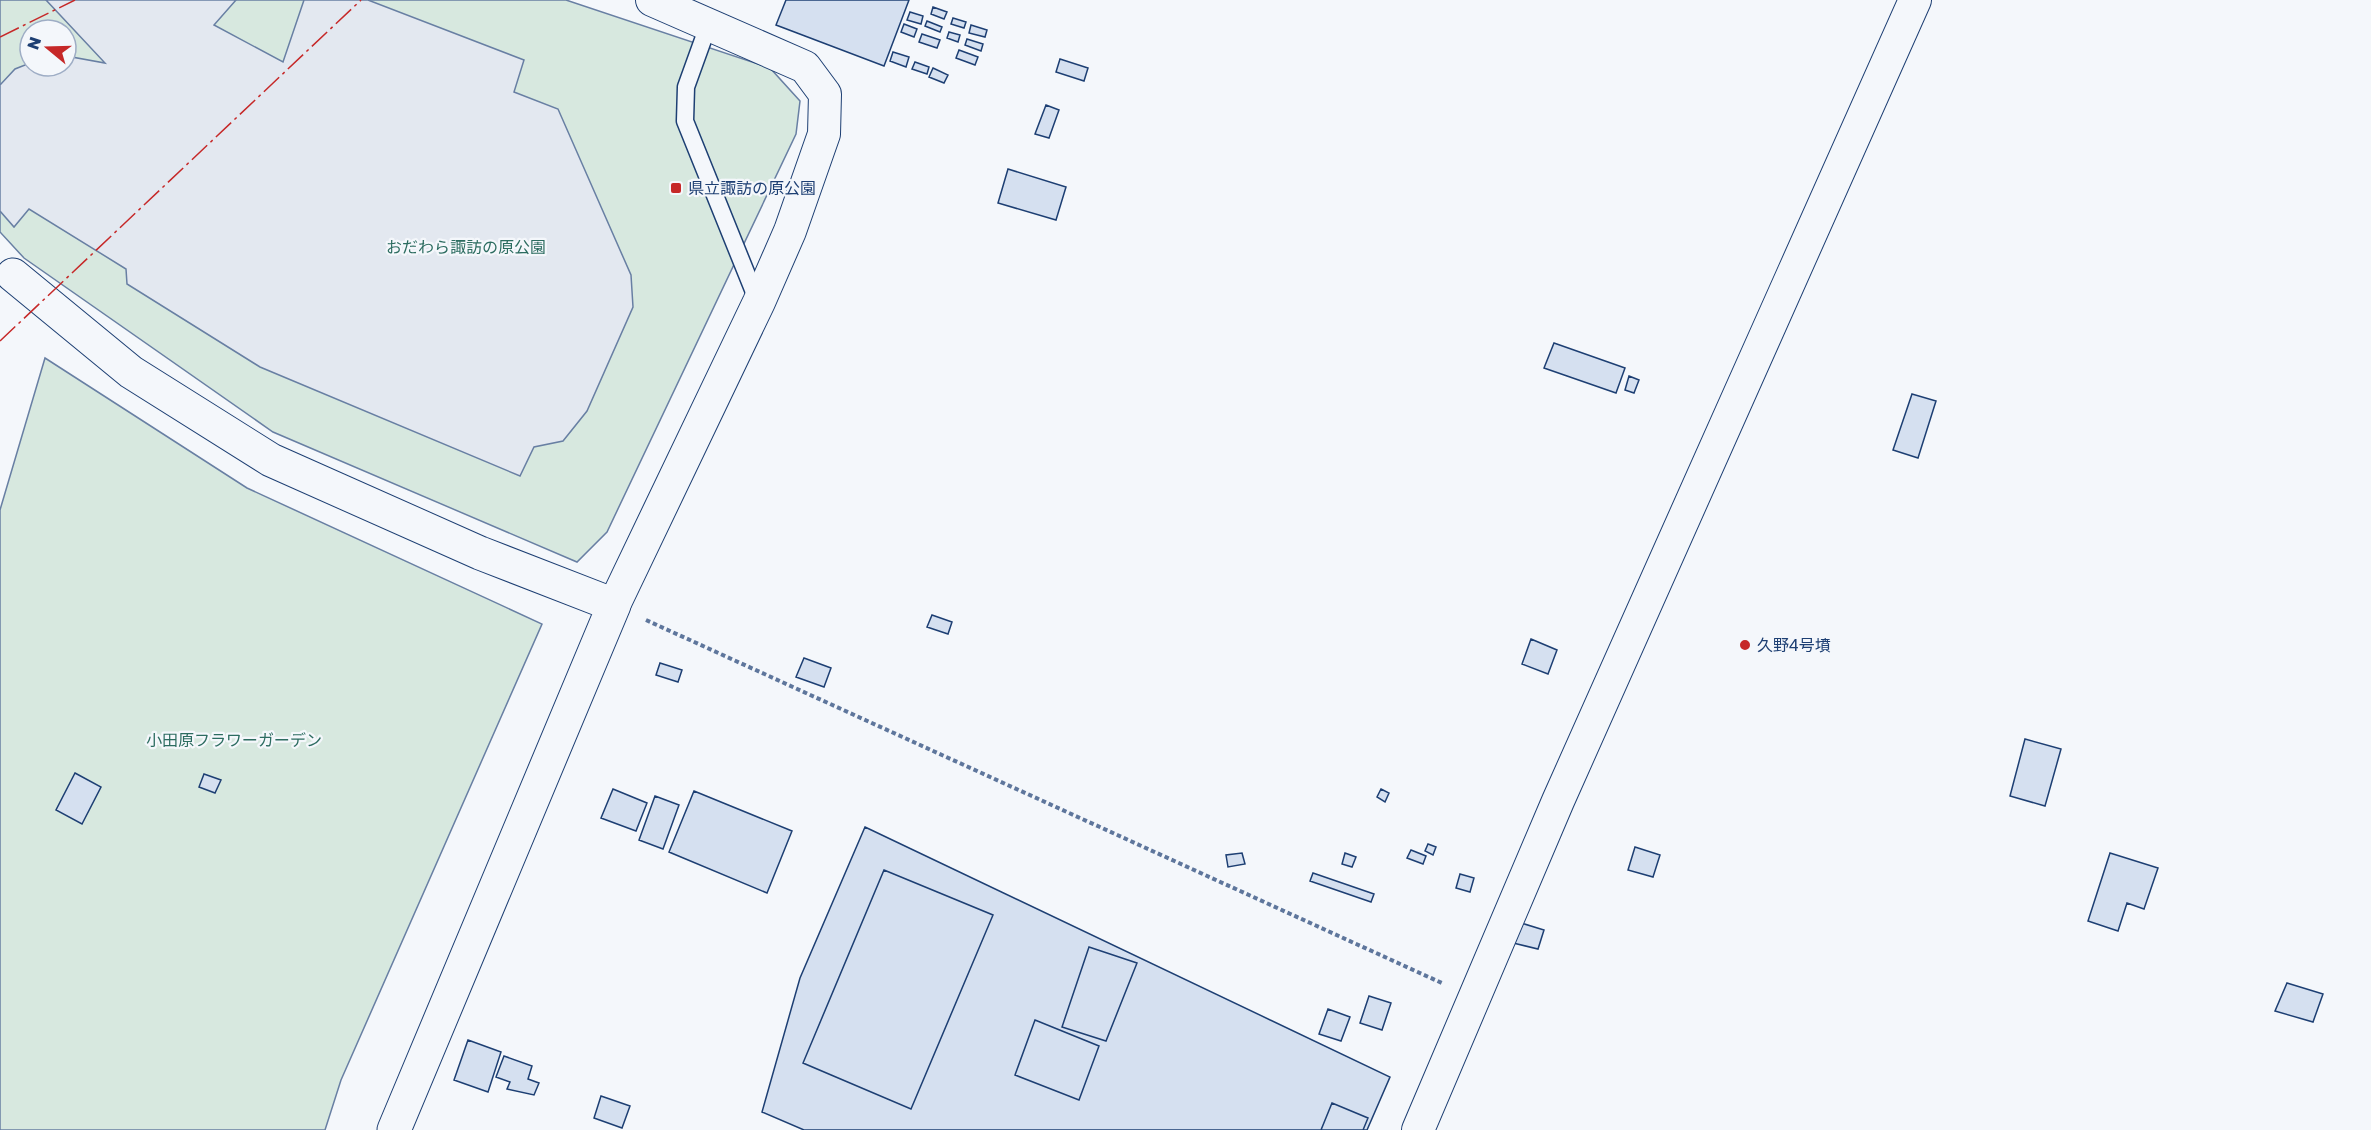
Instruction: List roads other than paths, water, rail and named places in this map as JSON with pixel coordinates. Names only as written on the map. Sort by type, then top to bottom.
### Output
[{"type":"street","points":[[394,1130],[614,605],[759,302],[790,231],[824,134],[825,94],[804,67],[708,27],[652,0]]},
{"type":"street","points":[[1418,1130],[1558,801],[1915,0]]},
{"type":"street","points":[[14,275],[131,372],[270,460],[480,553],[614,605]]},
{"type":"lane","points":[[708,27],[686,87],[685,121],[759,302]]},
{"type":"place","name":"県立諏訪の原公園","points":[[676,188]]},
{"type":"place","name":"久野4号墳","points":[[1745,645]]},
{"type":"park label","name":"おだわら諏訪の原公園","points":[[466,247]]},
{"type":"park label","name":"小田原フラワーガーデン","points":[[234,740]]}]
